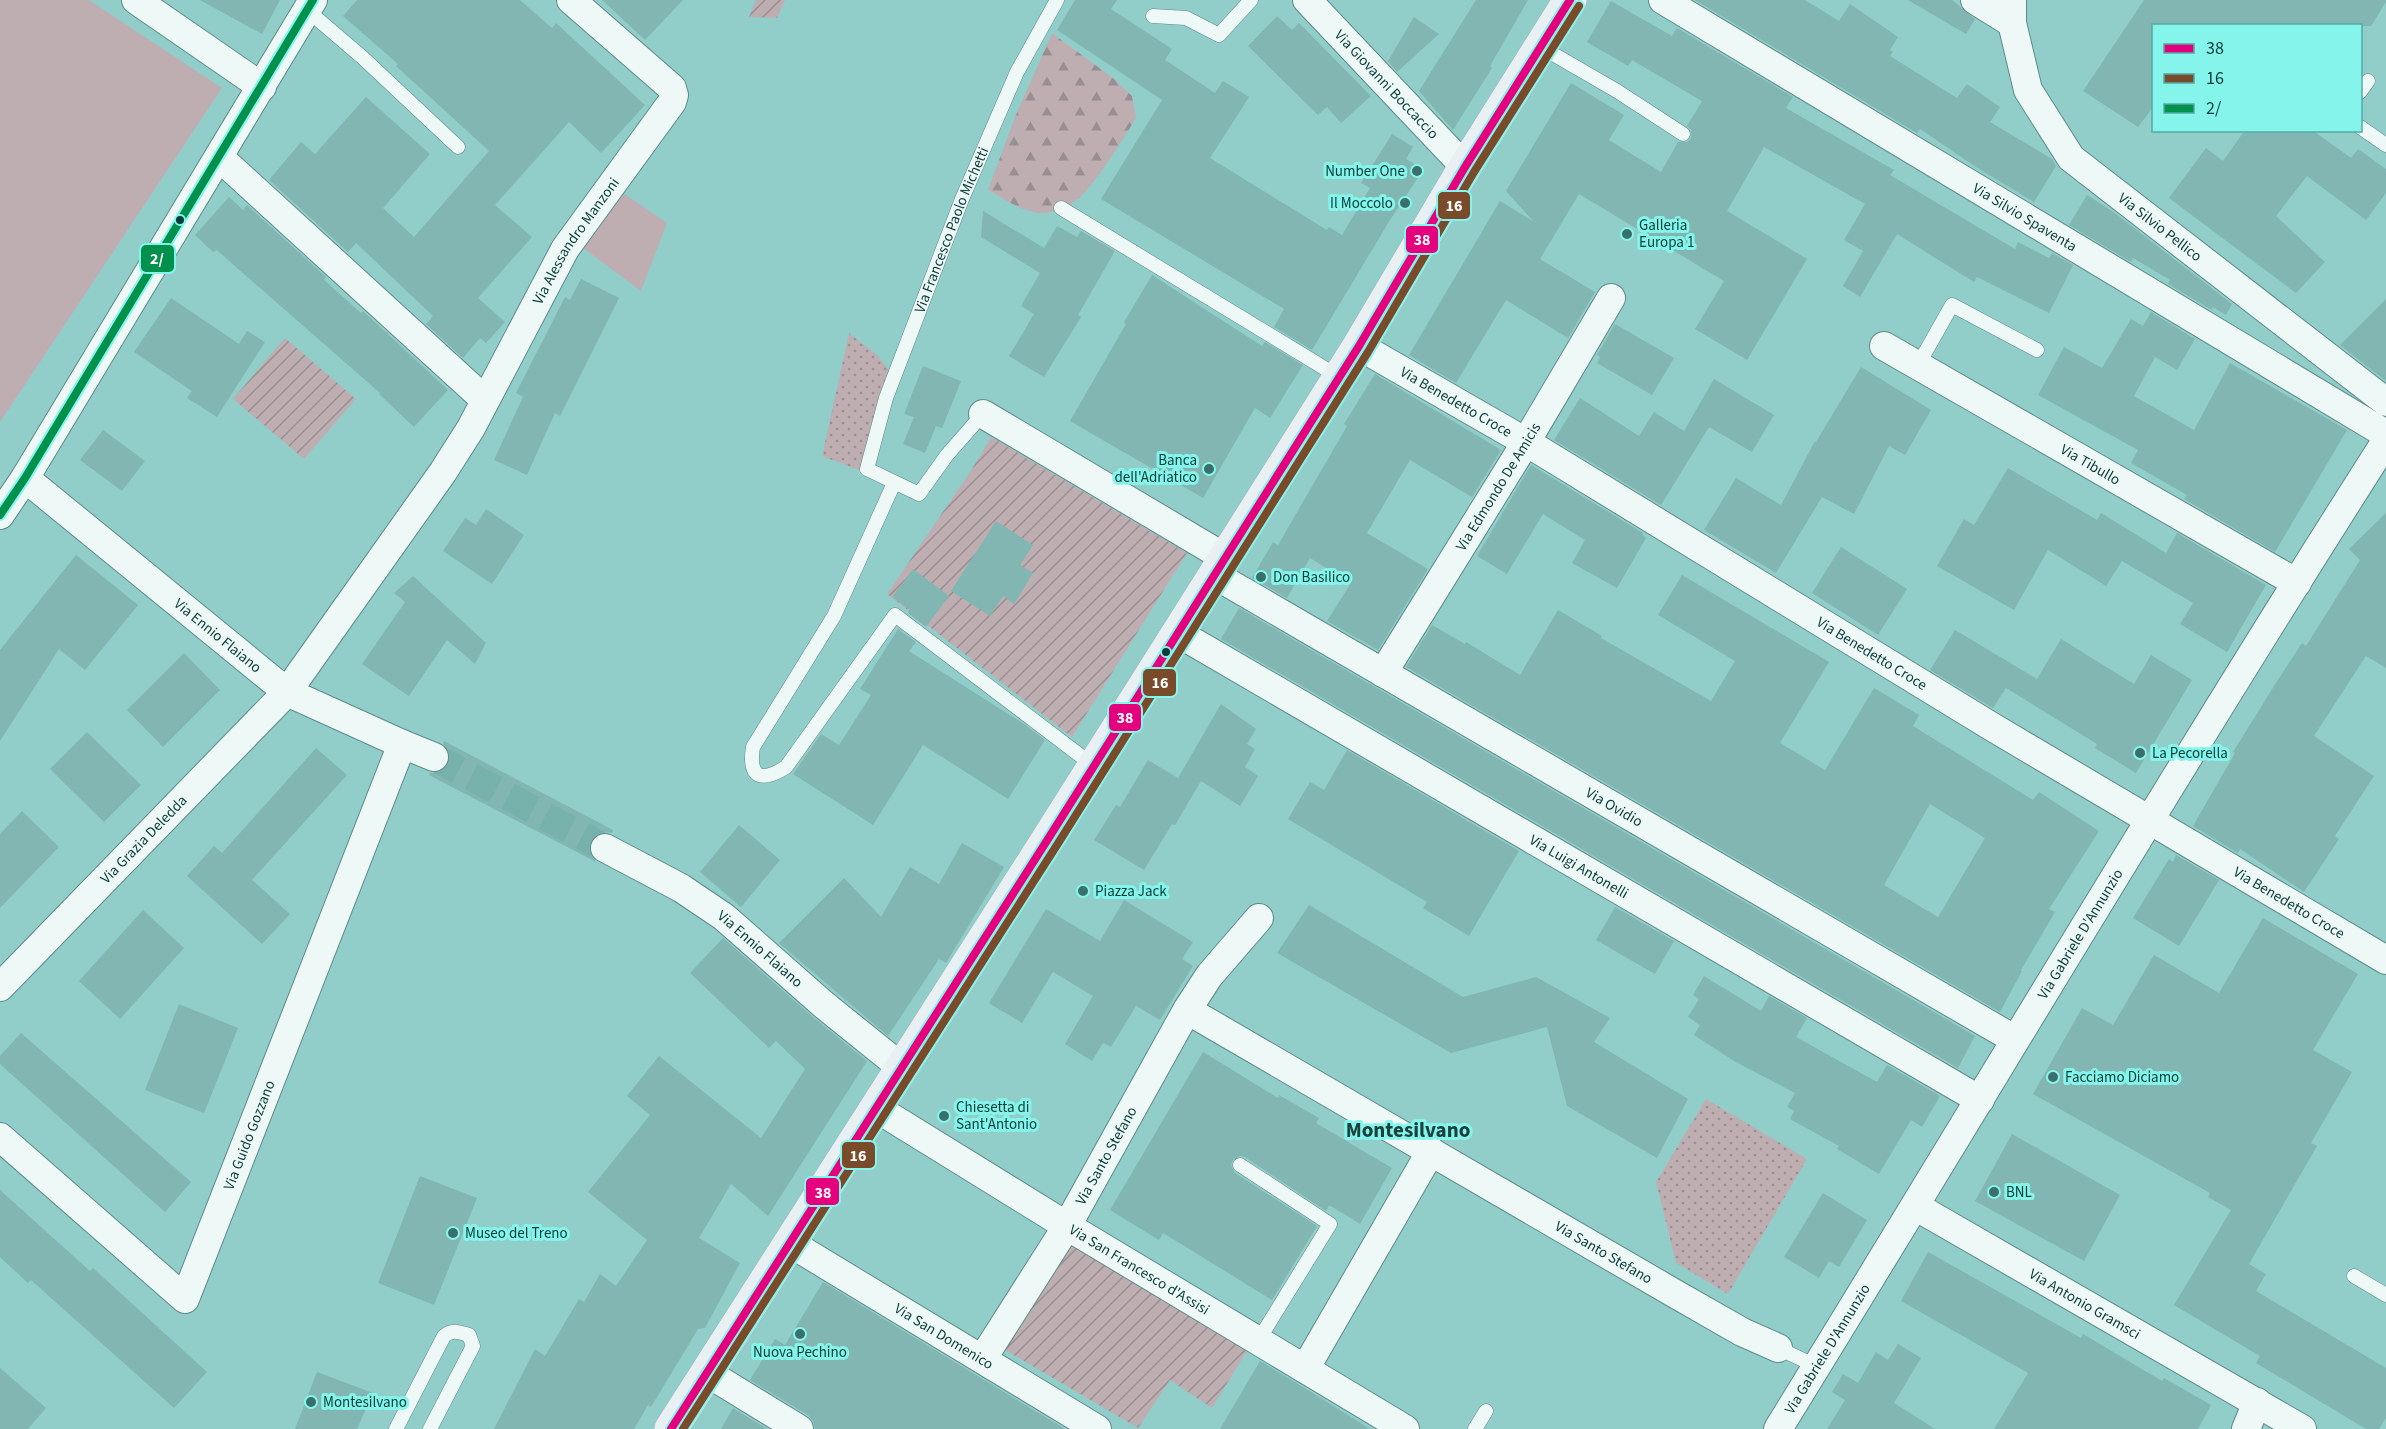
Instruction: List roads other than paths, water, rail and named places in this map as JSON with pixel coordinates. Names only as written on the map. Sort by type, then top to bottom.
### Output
[{"type":"main road","points":[[671,1429],[1359,346],[1465,167],[1570,0]]},
{"type":"street","points":[[136,0],[262,87]]},
{"type":"street","name":"Via Alessandro Manzoni","points":[[287,692],[444,472],[565,249],[672,102],[674,95],[672,88],[571,0]]},
{"type":"street","name":"Via Giovanni Boccaccio","points":[[1307,0],[1465,167]]},
{"type":"street","name":"Via Silvio Spaventa","points":[[1663,0],[2386,434]]},
{"type":"street","points":[[1975,0],[2012,12]]},
{"type":"street","points":[[0,514],[25,478],[310,5]]},
{"type":"street","name":"Via Silvio Pellico","points":[[2012,12],[2028,90],[2071,158],[2386,402]]},
{"type":"street","points":[[219,158],[485,400]]},
{"type":"street","name":"Via Edmondo De Amicis","points":[[1383,673],[1526,442],[1611,298]]},
{"type":"street","name":"Via Benedetto Croce","points":[[1359,346],[1526,442],[2148,820],[2386,960]]},
{"type":"street","name":"Via Tibullo","points":[[1884,346],[2297,583]]},
{"type":"street","points":[[983,414],[1219,565]]},
{"type":"street","name":"Via Gabriele D'Annunzio","points":[[1778,1429],[1980,1100],[2014,1039],[2148,820],[2386,441]]},
{"type":"street","name":"Via Ennio Flaiano","points":[[25,478],[287,692],[434,756]]},
{"type":"street","name":"Via Ovidio","points":[[1219,565],[1383,673],[2014,1039]]},
{"type":"street","name":"Via Luigi Antonelli","points":[[1178,633],[1980,1100]]},
{"type":"street","name":"Via Grazia Deledda","points":[[0,987],[287,692]]},
{"type":"street","name":"Via Guido Gozzano","points":[[0,1137],[185,1299],[402,744]]},
{"type":"street","name":"Via Ennio Flaiano","points":[[605,848],[681,888],[724,917],[824,1005],[901,1067]]},
{"type":"street","name":"Via Santo Stefano","points":[[983,1358],[1067,1226],[1187,1010],[1209,976],[1259,918]]},
{"type":"street","name":"Via Santo Stefano","points":[[1187,1010],[1680,1297],[1742,1332],[1778,1348]]},
{"type":"street","name":"Via San Francesco d'Assisi","points":[[876,1108],[1405,1429]]},
{"type":"street","points":[[1305,1369],[1431,1151]]},
{"type":"street","name":"Via Antonio Gramsci","points":[[1915,1206],[2302,1429]]},
{"type":"street","name":"Via San Domenico","points":[[790,1243],[1097,1429]]},
{"type":"street","points":[[706,1372],[799,1429]]},
{"type":"street","points":[[2246,1429],[2257,1402]]},
{"type":"lane","name":"Via Francesco Paolo Michetti","points":[[894,483],[867,469],[886,398],[962,199],[1017,72],[1057,0]]},
{"type":"lane","points":[[1154,16],[1186,18],[1219,34],[1251,0]]},
{"type":"lane","points":[[310,5],[458,147]]},
{"type":"lane","points":[[1541,46],[1683,134]]},
{"type":"lane","points":[[2362,128],[2386,145]]},
{"type":"lane","points":[[1061,208],[1339,377]]},
{"type":"lane","points":[[1918,365],[1952,304],[2037,350]]},
{"type":"lane","points":[[983,414],[946,454],[919,494],[894,483],[834,616],[753,747],[750,764],[762,777],[774,775],[786,767],[895,615],[1094,766]]},
{"type":"lane","points":[[1240,1165],[1330,1224],[1258,1341]]},
{"type":"lane","points":[[2354,1276],[2386,1295]]},
{"type":"lane","points":[[396,1429],[444,1336],[458,1331],[469,1335],[473,1346],[430,1429]]},
{"type":"lane","points":[[1778,1348],[1816,1366]]},
{"type":"lane","points":[[1475,1429],[1486,1411]]},
{"type":"tunnel","points":[[434,757],[605,848]]},
{"type":"place","name":"Number One","points":[[1417,171]]},
{"type":"place","name":"Il Moccolo","points":[[1405,203]]},
{"type":"place","name":"Galleria Europa 1","points":[[1627,234]]},
{"type":"place","name":"Banca dell'Adriatico","points":[[1209,469]]},
{"type":"place","name":"Don Basilico","points":[[1261,577]]},
{"type":"place","name":"La Pecorella","points":[[2140,753]]},
{"type":"place","name":"Piazza Jack","points":[[1083,891]]},
{"type":"place","name":"Facciamo Diciamo","points":[[2053,1077]]},
{"type":"place","name":"Chiesetta di Sant'Antonio","points":[[944,1116]]},
{"type":"place","name":"BNL","points":[[1994,1192]]},
{"type":"place","name":"Museo del Treno","points":[[453,1233]]},
{"type":"place","name":"Nuova Pechino","points":[[800,1334]]},
{"type":"place","name":"Montesilvano","points":[[311,1402]]},
{"type":"district","name":"Montesilvano","points":[[1408,1130]]}]
